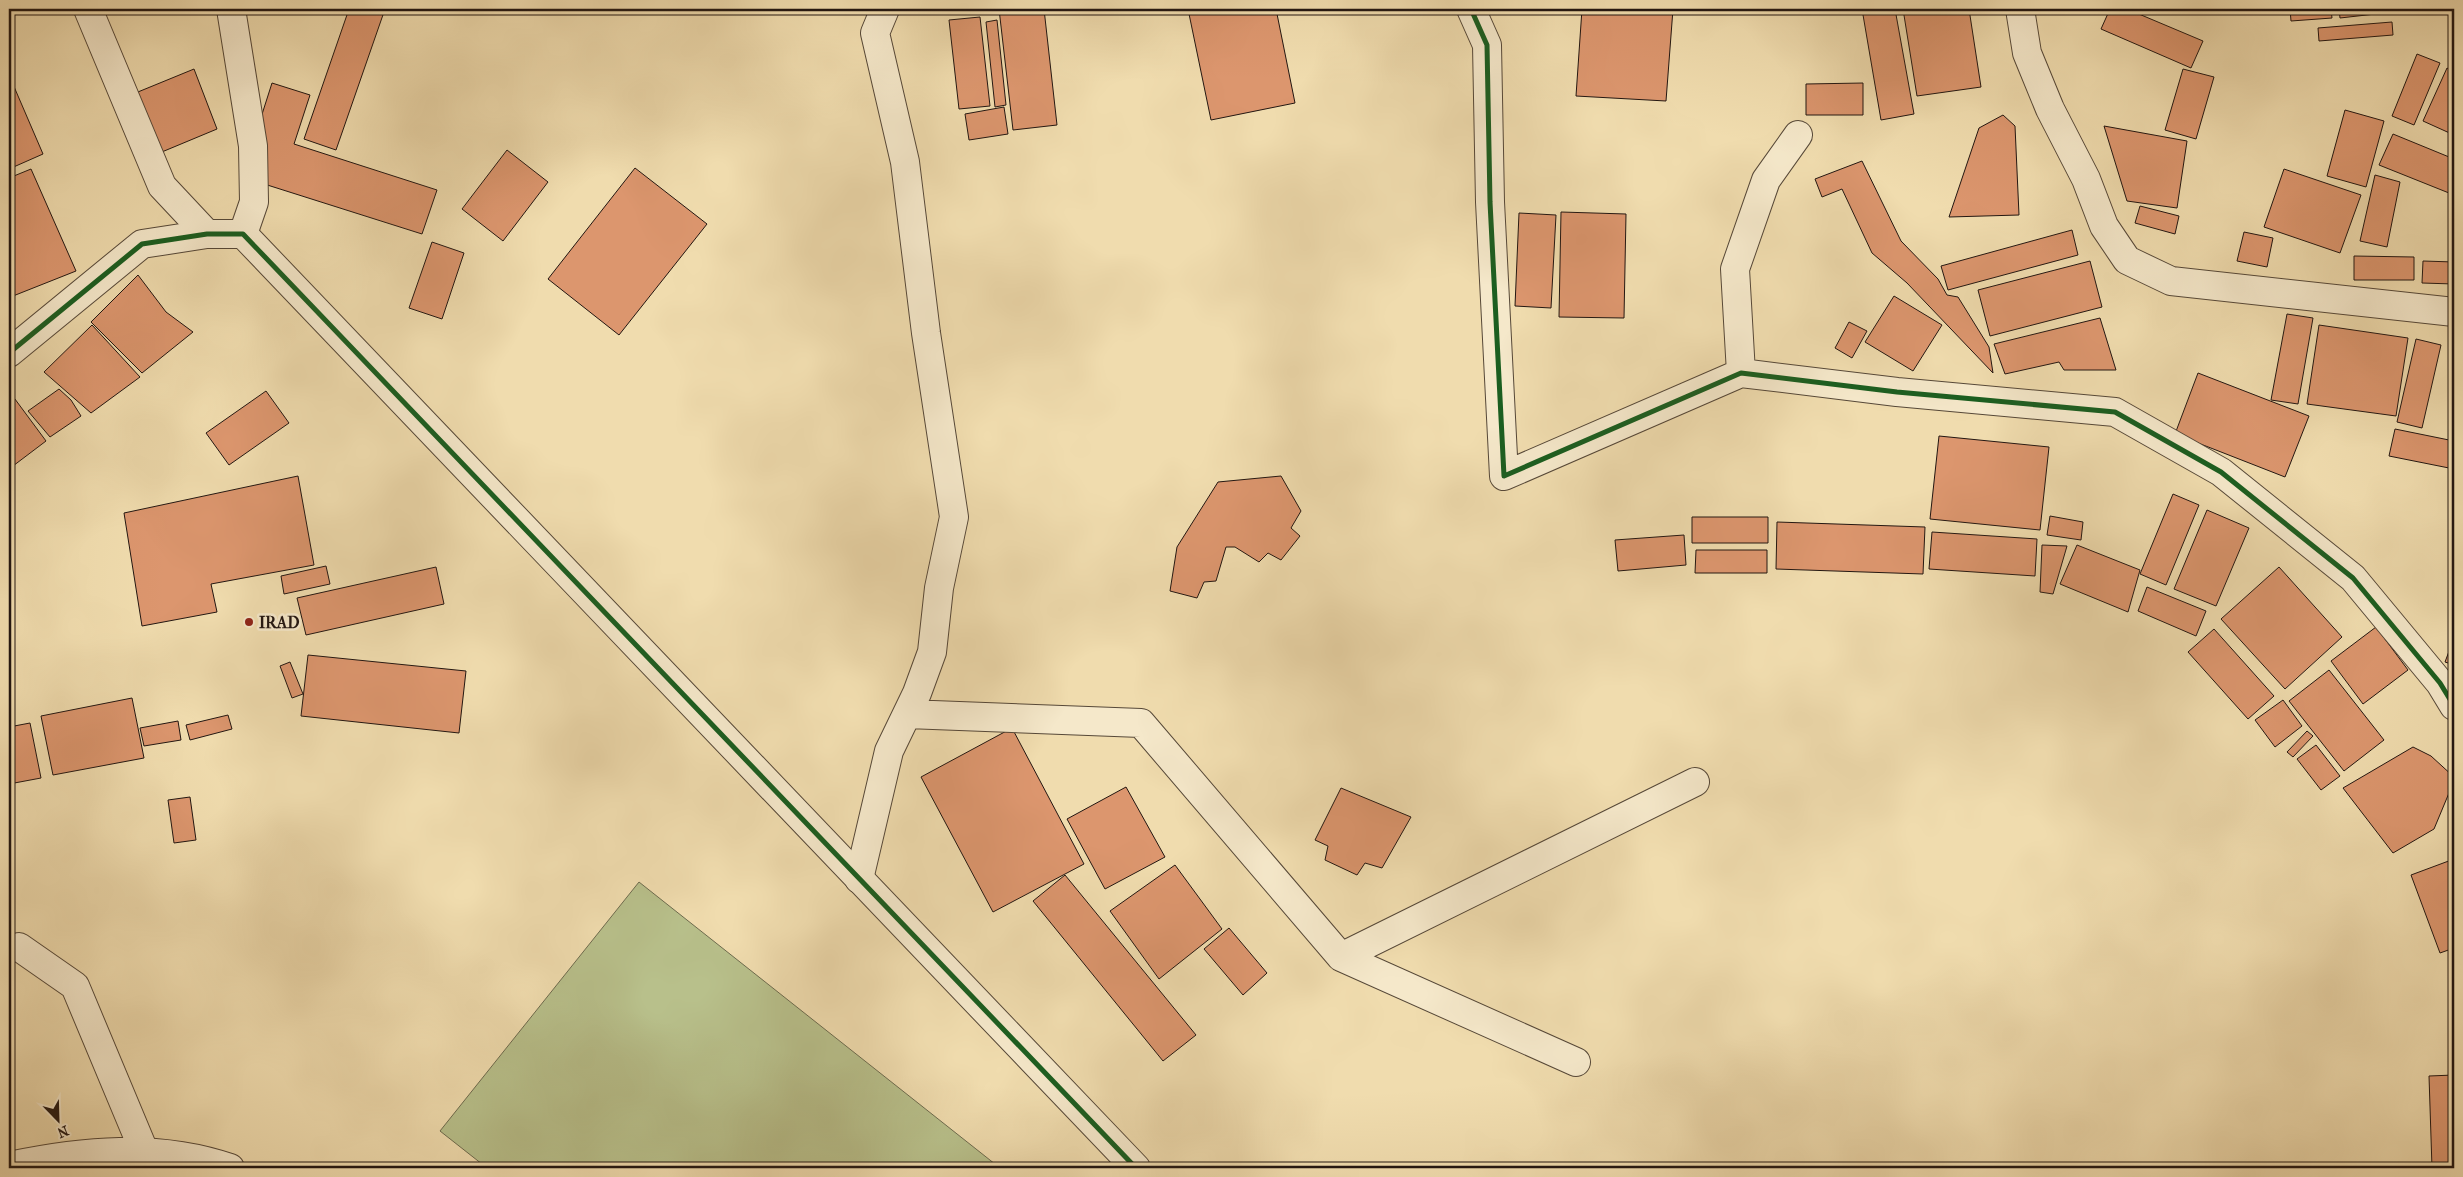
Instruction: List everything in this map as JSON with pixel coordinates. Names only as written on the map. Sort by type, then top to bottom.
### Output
[{"type":"street","points":[[88,9],[162,186],[207,234]]},
{"type":"street","points":[[231,9],[253,146],[254,202],[243,234]]},
{"type":"street","points":[[859,879],[889,751],[907,714],[932,652],[939,588],[954,517],[926,333],[905,162],[875,33],[885,9]]},
{"type":"street","points":[[1471,9],[1487,45],[1490,202],[1504,476],[1741,373],[1897,392],[2115,412],[2221,472],[2353,578],[2440,683],[2454,706]]},
{"type":"street","points":[[2020,9],[2027,53],[2050,109],[2086,179],[2104,226],[2127,260],[2171,281],[2454,312]]},
{"type":"street","points":[[1741,373],[1735,269],[1766,180],[1798,135]]},
{"type":"street","points":[[9,353],[142,244],[207,234],[243,234],[1136,1168]]},
{"type":"street","points":[[907,714],[1141,723],[1341,957],[1576,1062]]},
{"type":"street","points":[[1341,957],[1695,782]]},
{"type":"street","points":[[19,947],[75,986],[144,1151]]},
{"type":"street","points":[[9,1166],[60,1156],[144,1151],[230,1168]]},
{"type":"green space","points":[[639,882],[1000,1168],[487,1168],[440,1131]]},
{"type":"building","points":[[9,9],[23,9],[9,15]]},
{"type":"building","points":[[349,9],[385,9],[336,150],[304,139]]},
{"type":"building","points":[[999,9],[1044,9],[1057,125],[1013,130]]},
{"type":"building","points":[[1188,9],[1276,9],[1295,103],[1211,120]]},
{"type":"building","points":[[1582,9],[1673,9],[1666,101],[1576,96]]},
{"type":"building","points":[[1862,9],[1895,9],[1914,114],[1881,120]]},
{"type":"building","points":[[1903,9],[1969,9],[1981,87],[1917,96]]},
{"type":"building","points":[[2110,9],[2127,9],[2203,41],[2191,68],[2101,29]]},
{"type":"building","points":[[2290,9],[2331,9],[2332,18],[2291,21]]},
{"type":"building","points":[[2339,9],[2393,9],[2393,12],[2340,18]]},
{"type":"building","points":[[980,17],[990,106],[959,109],[949,20]]},
{"type":"building","points":[[997,20],[1006,105],[995,107],[986,22]]},
{"type":"building","points":[[2392,22],[2393,35],[2319,41],[2318,28]]},
{"type":"building","points":[[2417,54],[2440,63],[2414,125],[2392,116]]},
{"type":"building","points":[[2447,68],[2454,72],[2454,135],[2423,121]]},
{"type":"building","points":[[194,69],[217,129],[157,154],[133,94]]},
{"type":"building","points":[[2183,69],[2214,77],[2196,139],[2165,130]]},
{"type":"building","points":[[9,75],[43,154],[9,169]]},
{"type":"building","points":[[272,83],[310,95],[294,144],[437,190],[422,234],[242,177]]},
{"type":"building","points":[[1863,83],[1863,115],[1806,115],[1806,84]]},
{"type":"building","points":[[1004,107],[1008,134],[969,140],[965,114]]},
{"type":"building","points":[[2345,110],[2384,121],[2366,187],[2327,176]]},
{"type":"building","points":[[2003,115],[2015,126],[2019,215],[1949,217],[1979,128]]},
{"type":"building","points":[[2104,126],[2187,141],[2177,208],[2127,201]]},
{"type":"building","points":[[2393,134],[2454,159],[2454,195],[2379,165]]},
{"type":"building","points":[[507,150],[548,182],[503,241],[462,209]]},
{"type":"building","points":[[1862,161],[1901,241],[1938,279],[1947,295],[1958,297],[1989,347],[1993,373],[1907,283],[1872,253],[1842,189],[1822,197],[1815,179]]},
{"type":"building","points":[[635,168],[707,224],[619,335],[548,279]]},
{"type":"building","points":[[31,169],[76,271],[13,296],[9,288],[9,178]]},
{"type":"building","points":[[2284,169],[2361,195],[2340,253],[2264,227]]},
{"type":"building","points":[[2375,175],[2400,182],[2387,247],[2360,241]]},
{"type":"building","points":[[2140,206],[2179,216],[2175,234],[2135,223]]},
{"type":"building","points":[[1561,212],[1626,214],[1624,318],[1559,317]]},
{"type":"building","points":[[1519,213],[1556,215],[1551,308],[1515,306]]},
{"type":"building","points":[[2072,230],[2078,255],[1948,290],[1941,266]]},
{"type":"building","points":[[2244,232],[2273,238],[2267,267],[2237,261]]},
{"type":"building","points":[[432,242],[464,253],[442,319],[409,308]]},
{"type":"building","points":[[2354,256],[2414,257],[2414,280],[2354,280]]},
{"type":"building","points":[[2090,261],[2102,307],[1990,336],[1978,290]]},
{"type":"building","points":[[2423,261],[2454,262],[2454,284],[2422,283]]},
{"type":"building","points":[[138,275],[166,312],[193,332],[142,373],[91,322]]},
{"type":"building","points":[[1894,296],[1942,325],[1913,371],[1865,342]]},
{"type":"building","points":[[2287,314],[2313,318],[2298,404],[2271,400]]},
{"type":"building","points":[[2100,318],[2116,370],[2064,370],[2059,362],[2005,374],[1994,344]]},
{"type":"building","points":[[1849,322],[1867,331],[1852,358],[1835,348]]},
{"type":"building","points":[[92,325],[140,377],[91,413],[44,372]]},
{"type":"building","points":[[2319,325],[2408,338],[2396,416],[2307,404]]},
{"type":"building","points":[[2416,339],[2441,345],[2422,428],[2397,422]]},
{"type":"building","points":[[2198,373],[2309,416],[2285,477],[2175,434]]},
{"type":"building","points":[[59,389],[71,400],[81,416],[50,437],[28,411]]},
{"type":"building","points":[[9,391],[46,441],[9,469]]},
{"type":"building","points":[[266,391],[289,423],[229,465],[206,433]]},
{"type":"building","points":[[2395,429],[2454,441],[2454,469],[2389,456]]},
{"type":"building","points":[[1939,436],[2049,447],[2040,530],[1930,519]]},
{"type":"building","points":[[298,476],[314,565],[211,584],[217,612],[142,626],[124,513]]},
{"type":"building","points":[[1281,476],[1301,511],[1291,528],[1300,536],[1281,560],[1268,553],[1259,562],[1235,547],[1226,547],[1216,581],[1204,582],[1197,598],[1170,591],[1177,547],[1218,482]]},
{"type":"building","points":[[2173,494],[2199,505],[2166,585],[2140,574]]},
{"type":"building","points":[[2207,510],[2249,528],[2216,606],[2174,589]]},
{"type":"building","points":[[2050,516],[2083,522],[2081,540],[2047,535]]},
{"type":"building","points":[[1692,517],[1768,517],[1768,543],[1692,543]]},
{"type":"building","points":[[1777,522],[1925,527],[1923,574],[1776,569]]},
{"type":"building","points":[[1932,532],[2037,539],[2035,576],[1929,569]]},
{"type":"building","points":[[1684,535],[1686,565],[1618,571],[1615,540]]},
{"type":"building","points":[[2042,545],[2067,546],[2053,594],[2040,592]]},
{"type":"building","points":[[2077,545],[2140,570],[2128,612],[2060,584]]},
{"type":"building","points":[[1696,550],[1767,550],[1767,573],[1695,573]]},
{"type":"building","points":[[326,566],[330,584],[284,594],[281,576]]},
{"type":"building","points":[[436,567],[444,604],[306,635],[297,598]]},
{"type":"building","points":[[2279,567],[2342,637],[2285,689],[2221,619]]},
{"type":"building","points":[[2147,587],[2206,611],[2196,636],[2138,611]]},
{"type":"building","points":[[2376,627],[2408,670],[2363,704],[2331,661]]},
{"type":"building","points":[[2214,629],[2274,696],[2248,719],[2188,652]]},
{"type":"building","points":[[2454,638],[2454,665],[2445,662]]},
{"type":"building","points":[[308,655],[466,671],[459,733],[301,716]]},
{"type":"building","points":[[290,662],[303,694],[292,698],[280,666]]},
{"type":"building","points":[[2329,670],[2384,740],[2344,771],[2289,701]]},
{"type":"building","points":[[132,698],[144,758],[53,775],[41,716]]},
{"type":"building","points":[[2283,700],[2302,726],[2275,747],[2255,720]]},
{"type":"building","points":[[228,715],[232,729],[190,740],[186,725]]},
{"type":"building","points":[[178,721],[181,740],[144,746],[140,728]]},
{"type":"building","points":[[30,723],[41,778],[9,784],[9,727]]},
{"type":"building","points":[[1012,728],[1084,864],[993,912],[921,777]]},
{"type":"building","points":[[2307,731],[2313,736],[2293,757],[2287,752]]},
{"type":"building","points":[[2316,745],[2340,776],[2321,790],[2297,759]]},
{"type":"building","points":[[2413,747],[2431,756],[2454,777],[2454,781],[2434,829],[2393,853],[2343,788]]},
{"type":"building","points":[[1126,787],[1165,857],[1105,889],[1067,819]]},
{"type":"building","points":[[1341,788],[1411,817],[1382,868],[1365,863],[1357,875],[1325,860],[1328,846],[1315,840]]},
{"type":"building","points":[[190,797],[196,840],[174,843],[168,800]]},
{"type":"building","points":[[2454,859],[2454,948],[2440,953],[2411,875]]},
{"type":"building","points":[[1175,865],[1222,929],[1159,979],[1110,911]]},
{"type":"building","points":[[1065,875],[1196,1035],[1163,1061],[1033,901]]},
{"type":"building","points":[[1229,928],[1267,973],[1243,995],[1204,949]]},
{"type":"building","points":[[2454,1075],[2454,1168],[2432,1168],[2429,1076]]},
{"type":"cycle path","points":[[1471,9],[1487,45],[1490,202],[1504,476],[1741,373],[1897,392],[2115,412],[2221,472],[2353,578],[2440,683],[2454,706]]},
{"type":"cycle path","points":[[9,353],[142,244],[207,234],[243,234],[1136,1168]]},
{"type":"place","name":"IRAD","points":[[249,622]]}]
